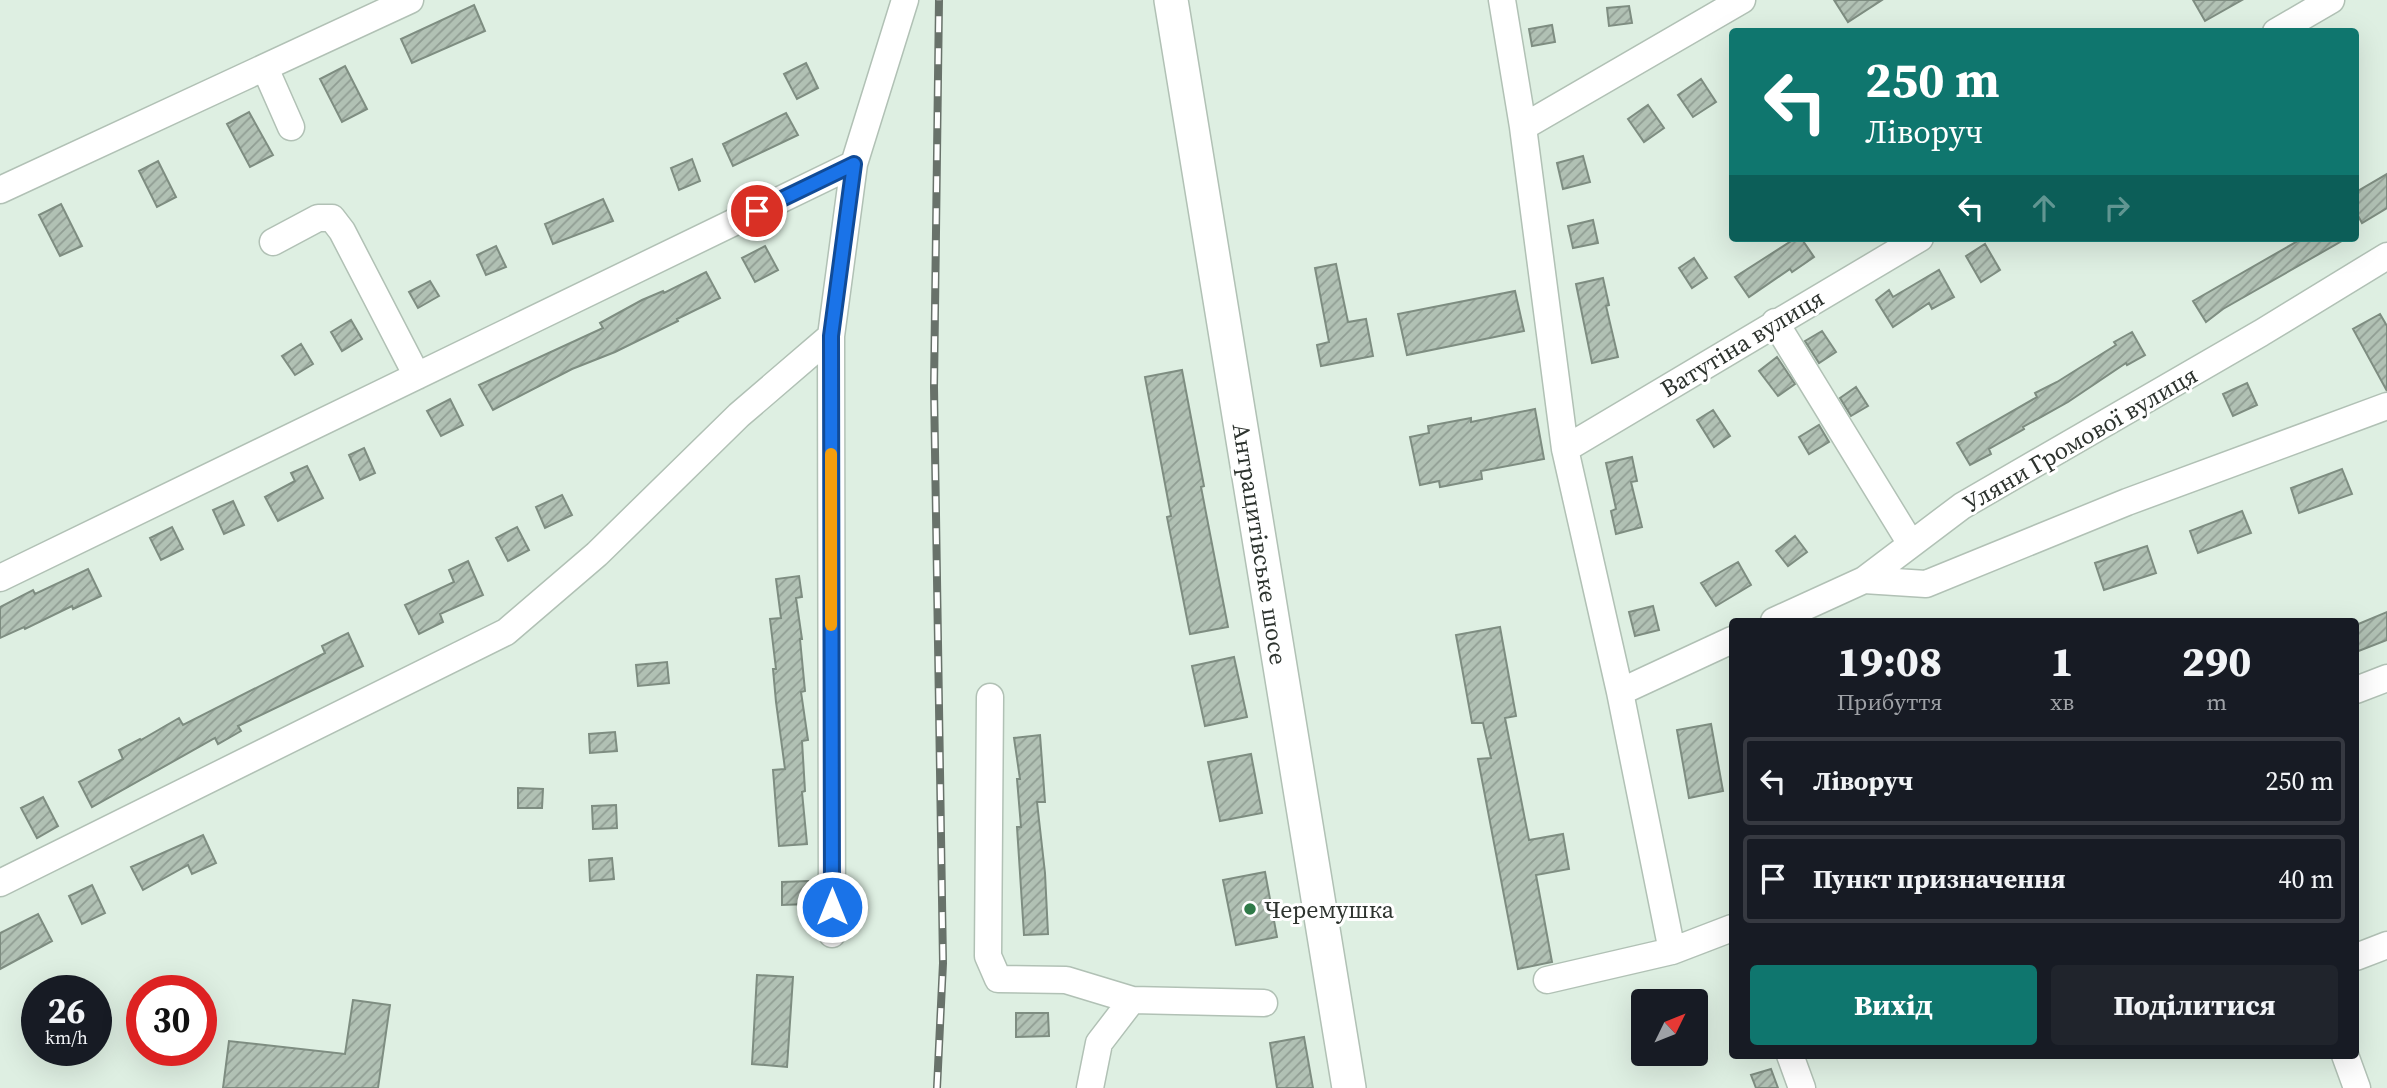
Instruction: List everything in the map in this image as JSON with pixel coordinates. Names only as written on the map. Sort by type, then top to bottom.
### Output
[{"type":"main road","name":"Антрацитівське шосе","points":[[1171,0],[1349,1088]]},
{"type":"street","points":[[0,190],[410,0]]},
{"type":"street","points":[[832,934],[831,336],[854,164],[905,0]]},
{"type":"street","points":[[1502,0],[1523,127],[1564,449],[1620,692],[1672,951]]},
{"type":"street","points":[[1523,127],[1742,0]]},
{"type":"street","points":[[2283,28],[2331,0]]},
{"type":"street","points":[[265,68],[290,127]]},
{"type":"street","points":[[0,578],[854,164]]},
{"type":"street","points":[[273,242],[318,218],[332,218],[342,231],[417,376]]},
{"type":"street","name":"Ватутіна вулиця","points":[[1564,449],[1913,242]]},
{"type":"street","name":"Уляни Громової вулиця","points":[[1781,618],[1864,580],[1962,506],[2261,333],[2387,256]]},
{"type":"street","points":[[1774,323],[1911,544]]},
{"type":"street","points":[[0,884],[506,632],[597,554],[739,415],[831,336]]},
{"type":"street","points":[[1864,580],[1926,584],[2127,502],[2387,406]]},
{"type":"street","points":[[1620,692],[1729,641]]},
{"type":"street","points":[[2359,689],[2387,678]]},
{"type":"street","points":[[990,697],[988,956],[998,979],[1066,980],[1132,1000],[1264,1003]]},
{"type":"street","points":[[1547,980],[1672,951],[1729,929]]},
{"type":"street","points":[[2359,956],[2387,945]]},
{"type":"street","points":[[1090,1088],[1099,1043],[1132,1000]]},
{"type":"street","points":[[1791,1059],[1802,1088]]},
{"type":"street","points":[[2346,1059],[2357,1088]]},
{"type":"building","points":[[1834,0],[1882,0],[1848,22]]},
{"type":"building","points":[[2193,0],[2242,0],[2205,21]]},
{"type":"building","points":[[474,5],[485,31],[412,63],[401,39]]},
{"type":"building","points":[[1629,6],[1632,23],[1609,26],[1607,8]]},
{"type":"building","points":[[1552,25],[1555,42],[1532,46],[1529,29]]},
{"type":"building","points":[[806,63],[818,88],[797,99],[784,74]]},
{"type":"building","points":[[345,66],[367,109],[342,122],[320,79]]},
{"type":"building","points":[[1701,79],[1716,102],[1693,117],[1678,95]]},
{"type":"building","points":[[1648,105],[1664,128],[1644,142],[1628,119]]},
{"type":"building","points":[[249,112],[273,155],[250,167],[227,124]]},
{"type":"building","points":[[786,113],[798,135],[733,166],[723,144]]},
{"type":"building","points":[[1583,156],[1590,182],[1563,189],[1557,163]]},
{"type":"building","points":[[692,159],[700,181],[679,190],[671,168]]},
{"type":"building","points":[[158,161],[176,197],[157,207],[139,171]]},
{"type":"building","points":[[2387,174],[2387,208],[2362,223],[2359,218],[2359,190]]},
{"type":"building","points":[[603,199],[613,221],[553,244],[545,224]]},
{"type":"building","points":[[61,204],[82,246],[60,256],[39,215]]},
{"type":"building","points":[[1593,220],[1598,243],[1573,248],[1568,226]]},
{"type":"building","points":[[1790,242],[1804,242],[1814,257],[1792,272],[1790,269],[1749,297],[1735,277]]},
{"type":"building","points":[[2296,242],[2340,242],[2223,309],[2206,322],[2193,301]]},
{"type":"building","points":[[1985,244],[2000,270],[1981,282],[1966,256]]},
{"type":"building","points":[[496,246],[506,267],[486,275],[477,255]]},
{"type":"building","points":[[765,246],[778,270],[755,282],[742,258]]},
{"type":"building","points":[[1694,258],[1707,278],[1692,288],[1679,268]]},
{"type":"building","points":[[1336,264],[1348,322],[1366,319],[1373,356],[1321,366],[1317,345],[1329,342],[1315,268]]},
{"type":"building","points":[[1939,270],[1954,297],[1932,309],[1929,303],[1893,327],[1876,300],[1889,290],[1893,297]]},
{"type":"building","points":[[706,272],[720,298],[493,410],[479,385],[603,328],[600,323],[642,300],[663,291],[664,293]]},
{"type":"building","points":[[1603,278],[1609,305],[1606,306],[1618,357],[1592,363],[1576,284]]},
{"type":"building","points":[[430,281],[439,296],[418,308],[409,292]]},
{"type":"building","points":[[1515,291],[1524,331],[1407,355],[1398,314]]},
{"type":"building","points":[[2380,314],[2387,326],[2387,391],[2353,329]]},
{"type":"building","points":[[351,320],[362,339],[342,351],[331,332]]},
{"type":"building","points":[[1822,331],[1836,352],[1819,363],[1805,341]]},
{"type":"building","points":[[2132,332],[2145,355],[2127,365],[2126,363],[2068,402],[2023,427],[2024,429],[1989,449],[1991,454],[1970,465],[1957,443],[2037,397],[2035,393],[2116,345],[2114,342]]},
{"type":"building","points":[[301,344],[313,364],[295,375],[282,356]]},
{"type":"building","points":[[1777,357],[1795,384],[1778,396],[1759,371]]},
{"type":"building","points":[[1182,370],[1228,627],[1190,634],[1167,517],[1171,516],[1145,377]]},
{"type":"building","points":[[2247,383],[2257,405],[2233,416],[2223,394]]},
{"type":"building","points":[[1856,387],[1868,406],[1851,416],[1840,398]]},
{"type":"building","points":[[450,399],[463,425],[441,436],[427,411]]},
{"type":"building","points":[[1535,409],[1544,459],[1481,471],[1482,479],[1440,487],[1439,481],[1420,485],[1410,437],[1429,433],[1428,426],[1471,418],[1471,422]]},
{"type":"building","points":[[1713,410],[1730,436],[1714,447],[1697,420]]},
{"type":"building","points":[[1819,425],[1829,442],[1809,454],[1799,437]]},
{"type":"building","points":[[364,448],[375,473],[360,480],[349,455]]},
{"type":"building","points":[[1632,457],[1637,481],[1631,482],[1642,527],[1616,534],[1611,511],[1616,509],[1606,463]]},
{"type":"building","points":[[307,466],[323,498],[278,521],[265,497],[295,481],[291,473]]},
{"type":"building","points":[[2342,469],[2352,494],[2299,513],[2291,488]]},
{"type":"building","points":[[562,495],[572,515],[545,528],[536,507]]},
{"type":"building","points":[[233,501],[244,525],[224,534],[213,510]]},
{"type":"building","points":[[2242,511],[2251,533],[2198,553],[2190,531]]},
{"type":"building","points":[[172,527],[183,549],[161,560],[150,538]]},
{"type":"building","points":[[517,527],[529,550],[508,561],[496,538]]},
{"type":"building","points":[[1795,536],[1807,552],[1788,566],[1776,551]]},
{"type":"building","points":[[2147,546],[2156,573],[2104,590],[2095,563]]},
{"type":"building","points":[[468,561],[483,595],[440,614],[443,622],[419,634],[405,605],[454,582],[449,570]]},
{"type":"building","points":[[1738,562],[1751,585],[1716,606],[1701,583]]},
{"type":"building","points":[[88,569],[101,596],[0,638],[0,607],[33,590],[35,594]]},
{"type":"building","points":[[799,576],[802,597],[796,598],[805,691],[801,692],[808,740],[802,741],[805,791],[802,792],[807,844],[779,846],[773,770],[785,769],[776,702],[773,669],[776,669],[770,619],[781,618],[776,579]]},
{"type":"building","points":[[1653,606],[1659,630],[1635,636],[1629,612]]},
{"type":"building","points":[[2387,612],[2387,640],[2359,651],[2359,624]]},
{"type":"building","points":[[1500,627],[1516,716],[1505,718],[1529,840],[1563,834],[1569,869],[1536,875],[1552,962],[1518,969],[1478,759],[1491,758],[1483,723],[1472,723],[1456,635]]},
{"type":"building","points":[[348,633],[363,666],[238,726],[241,731],[218,744],[215,738],[92,807],[79,782],[123,759],[119,750],[179,718],[183,725],[325,653],[322,646]]},
{"type":"building","points":[[1234,657],[1247,717],[1205,726],[1192,666]]},
{"type":"building","points":[[667,662],[669,683],[638,686],[636,665]]},
{"type":"building","points":[[1711,724],[1723,791],[1689,798],[1677,730]]},
{"type":"building","points":[[615,732],[617,751],[590,753],[589,734]]},
{"type":"building","points":[[1040,735],[1045,802],[1037,802],[1048,934],[1024,935],[1017,827],[1021,827],[1017,779],[1020,779],[1014,738]]},
{"type":"building","points":[[1251,754],[1262,813],[1220,821],[1208,762]]},
{"type":"building","points":[[518,788],[543,789],[542,808],[518,808]]},
{"type":"building","points":[[43,797],[58,826],[37,838],[21,808]]},
{"type":"building","points":[[616,805],[617,828],[593,829],[592,806]]},
{"type":"building","points":[[203,835],[216,863],[192,874],[188,865],[143,890],[131,867]]},
{"type":"building","points":[[612,858],[614,879],[590,881],[589,860]]},
{"type":"building","name":"Черемушка","points":[[1265,872],[1277,937],[1236,945],[1223,880]]},
{"type":"building","points":[[808,881],[808,904],[782,905],[782,882]]},
{"type":"building","points":[[92,885],[105,913],[82,924],[69,896]]},
{"type":"building","points":[[38,914],[52,941],[0,969],[0,933]]},
{"type":"building","points":[[757,975],[793,977],[787,1067],[752,1064]]},
{"type":"building","points":[[353,1000],[390,1005],[378,1088],[223,1088],[229,1041],[345,1054]]},
{"type":"building","points":[[1016,1013],[1048,1013],[1049,1036],[1016,1037]]},
{"type":"building","points":[[1304,1037],[1313,1088],[1277,1088],[1270,1043]]},
{"type":"building","points":[[1771,1069],[1778,1088],[1756,1088],[1751,1075]]},
{"type":"railway","points":[[937,1088],[943,963],[934,387],[939,0]]},
{"type":"slow traffic","points":[[831,454],[831,625]]},
{"type":"place","name":"Черемушка","points":[[1250,909]]},
{"type":"route","points":[[757,211],[854,164],[831,336],[832,907]]}]
